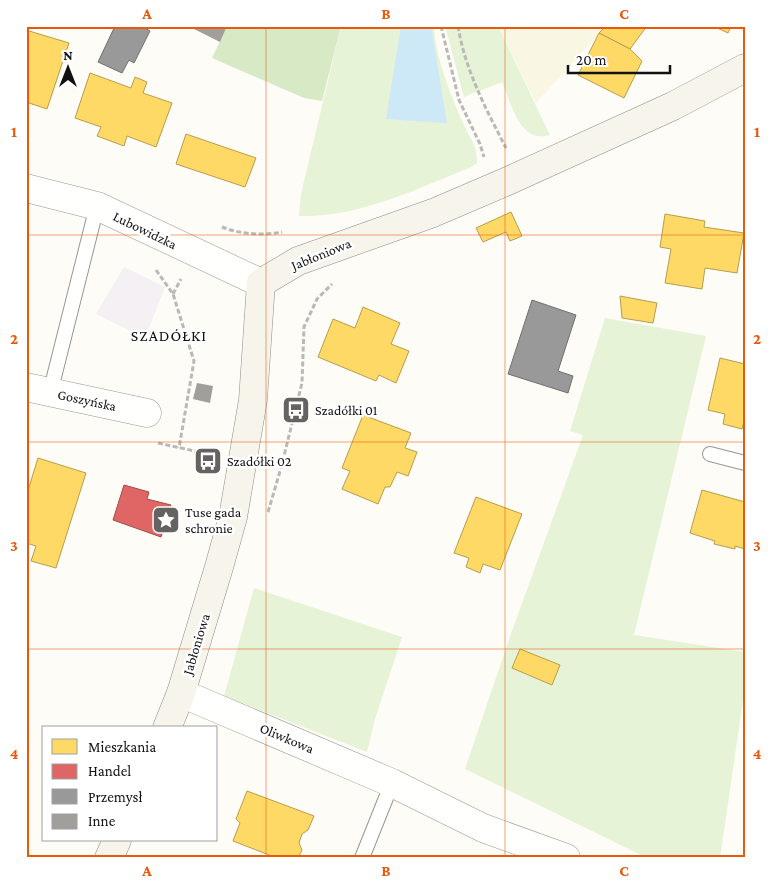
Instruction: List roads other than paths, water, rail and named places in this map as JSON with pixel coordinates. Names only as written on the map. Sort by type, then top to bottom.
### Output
[{"type":"main road","name":"Jabłoniowa","points":[[169,726],[181,693],[233,517],[253,400],[261,283],[298,261],[433,213],[519,176],[673,106],[745,68]]},
{"type":"main road","points":[[109,858],[116,842]]},
{"type":"street","name":"Lubowidzka","points":[[26,188],[96,206],[261,283]]},
{"type":"street","name":"Goszyńska","points":[[38,390],[147,413]]},
{"type":"street","name":"Oliwkowa","points":[[181,693],[392,783],[483,828],[566,858]]},
{"type":"lane","points":[[38,390],[96,206]]},
{"type":"lane","points":[[710,454],[745,463]]},
{"type":"lane","points":[[362,858],[392,783]]},
{"type":"water","points":[[401,26],[431,26],[447,123],[386,119]]},
{"type":"place","name":"Szadółki 01","points":[[296,410]]},
{"type":"place","name":"Szadółki 02","points":[[208,461]]},
{"type":"place","name":"Tuse gada schronie","points":[[166,520]]},
{"type":"district","name":"SZADÓŁKI","points":[[169,335]]}]
